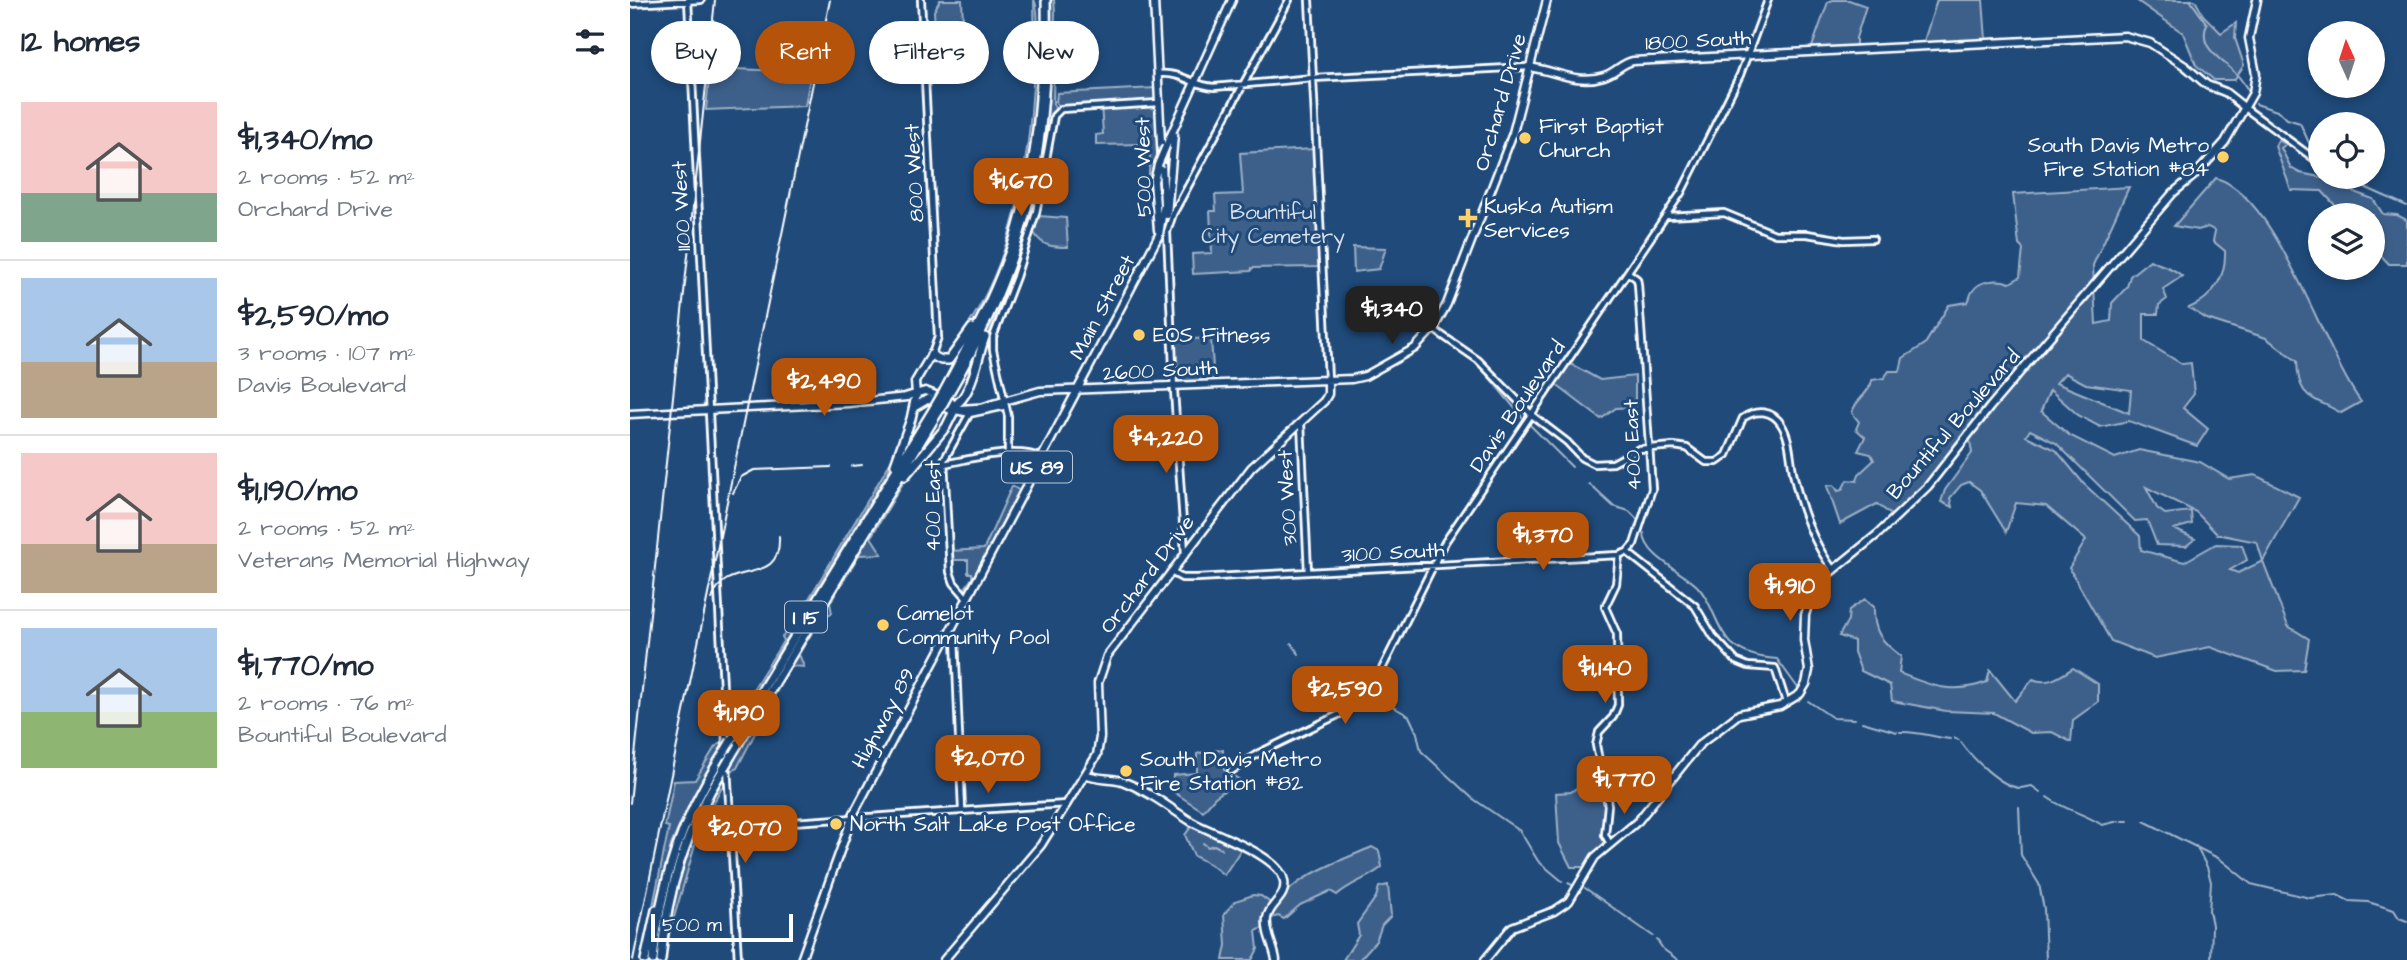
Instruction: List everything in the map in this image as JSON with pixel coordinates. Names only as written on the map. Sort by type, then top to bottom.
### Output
[{"type":"highway","name":"I 15","points":[[951,402],[1021,215],[1036,145],[1044,0]]},
{"type":"highway","name":"I 15","points":[[661,960],[669,897],[684,845],[694,820],[724,768],[731,741],[881,494],[936,410],[951,402],[1002,290],[1023,230],[1040,152],[1048,61],[1044,0]]},
{"type":"highway","points":[[931,355],[945,361],[951,358],[967,336],[998,281]]},
{"type":"highway","points":[[870,526],[918,457],[951,420],[970,411],[966,394],[1002,290]]},
{"type":"highway","points":[[881,494],[899,454],[914,409],[916,394]]},
{"type":"highway","points":[[951,402],[966,394]]},
{"type":"highway","points":[[905,397],[913,401],[914,409]]},
{"type":"highway","points":[[914,409],[920,401],[928,399],[984,408],[995,404]]},
{"type":"highway","points":[[951,402],[951,420]]},
{"type":"highway","name":"I 15","points":[[653,960],[664,887],[694,800],[727,755],[870,526],[936,410]]},
{"type":"highway","points":[[645,960],[654,917],[664,887]]},
{"type":"main road","name":"500 West","points":[[1154,0],[1159,92]]},
{"type":"main road","points":[[1158,239],[1154,187],[1158,165],[1232,0]]},
{"type":"main road","name":"Orchard Drive","points":[[944,960],[1041,845],[1087,777],[1099,747],[1097,687],[1102,666],[1253,466],[1325,400],[1328,379],[1348,380],[1365,376],[1412,351],[1433,329],[1456,285],[1513,133],[1547,0]]},
{"type":"main road","name":"Bountiful Boulevard","points":[[1787,703],[1800,694],[1807,682],[1810,668],[1804,640],[1805,615],[1814,591],[1832,568],[1874,537],[1928,486],[1990,407],[2175,190],[2195,175],[2225,142],[2256,81],[2249,38],[2257,0]]},
{"type":"main road","name":"1800 South","points":[[1528,67],[1570,79],[1590,79],[1607,75],[1630,62],[2117,35],[2140,38],[2173,57],[2203,83],[2228,94],[2244,107]]},
{"type":"main road","name":"500 West","points":[[1157,59],[1164,209],[1158,239]]},
{"type":"main road","points":[[1158,239],[1163,231],[1169,207],[1170,164],[1177,123]]},
{"type":"main road","name":"Main Street","points":[[1077,391],[1158,239]]},
{"type":"main road","points":[[916,394],[915,382],[931,355]]},
{"type":"main road","name":"2600 South","points":[[630,414],[805,405],[905,397],[932,392],[970,411],[1005,403],[1036,391],[1328,379]]},
{"type":"main road","name":"Highway 89","points":[[802,960],[852,817],[1077,391]]},
{"type":"main road","points":[[970,411],[1005,403]]},
{"type":"main road","points":[[1485,960],[1512,927],[1555,911],[1567,903],[1591,862],[1641,817],[1691,752],[1730,720],[1747,710],[1787,703]]},
{"type":"main road","points":[[1087,777],[1118,780],[1151,794],[1192,821],[1228,838],[1278,868],[1284,878],[1285,887],[1282,897],[1270,911],[1267,922],[1276,960]]},
{"type":"street","name":"1100 West","points":[[688,0],[708,410]]},
{"type":"street","points":[[630,4],[701,0]]},
{"type":"street","name":"800 West","points":[[921,0],[938,337],[931,355]]},
{"type":"street","points":[[1244,83],[1289,0]]},
{"type":"street","points":[[1309,0],[1328,379]]},
{"type":"street","name":"Davis Boulevard","points":[[1231,771],[1259,753],[1337,716],[1356,701],[1385,665],[1445,542],[1571,352],[1668,216],[1737,81],[1768,0]]},
{"type":"street","name":"1800 South","points":[[1159,74],[1175,73],[1206,86],[1528,67]]},
{"type":"street","name":"500 West","points":[[1185,554],[1166,252],[1167,232],[1173,214],[1244,83]]},
{"type":"street","points":[[1008,455],[1005,403],[993,350],[993,335],[1031,229],[1044,176],[1053,118],[1059,110],[1159,103]]},
{"type":"street","points":[[2244,107],[2308,154]]},
{"type":"street","points":[[1668,216],[1728,213],[1775,234],[1810,234],[1844,240],[1873,239]]},
{"type":"street","name":"400 East","points":[[1628,552],[1634,544],[1651,494],[1638,282],[1629,273]]},
{"type":"street","points":[[1433,329],[1487,368],[1531,414],[1567,442],[1582,458],[1594,464],[1613,463],[1633,451],[1649,447],[1683,447],[1702,461],[1715,463],[1726,456],[1737,427],[1745,417],[1759,412],[1772,415],[1785,432],[1796,484],[1806,514],[1818,547],[1832,568]]},
{"type":"street","points":[[708,410],[738,960]]},
{"type":"street","name":"400 East","points":[[968,598],[953,582],[950,572],[944,464],[946,454],[970,411]]},
{"type":"street","name":"300 West","points":[[1301,422],[1308,572]]},
{"type":"street","points":[[944,464],[982,456],[1029,454],[1041,458]]},
{"type":"street","points":[[1610,844],[1605,834],[1608,808],[1596,745],[1600,730],[1614,715],[1618,705],[1617,634],[1605,607],[1616,584],[1619,555],[1628,552],[1632,558],[1654,570],[1695,606],[1711,634],[1736,661],[1748,666],[1775,668],[1787,703]]},
{"type":"street","name":"3100 South","points":[[1171,572],[1185,579],[1619,555]]},
{"type":"street","points":[[949,633],[955,638],[962,810]]},
{"type":"street","points":[[731,826],[1068,804]]},
{"type":"green space","points":[[940,0],[962,0],[963,21],[935,21],[934,11]]},
{"type":"green space","points":[[1034,0],[1037,21],[1034,21]]},
{"type":"green space","points":[[1051,0],[1054,0],[1055,21],[1051,21]]},
{"type":"green space","points":[[1849,0],[1866,6],[1856,38],[1856,47],[1811,50],[1828,2]]},
{"type":"green space","points":[[1937,0],[1983,0],[1986,40],[1923,44]]},
{"type":"green space","points":[[2136,0],[2195,0],[2203,15],[2221,33],[2236,23],[2235,38],[2244,65],[2234,80],[2214,80],[2196,65],[2183,33]]},
{"type":"green space","points":[[741,69],[755,70],[755,84],[809,84],[805,106],[706,110],[708,84],[741,84]]},
{"type":"green space","points":[[1032,84],[1037,84],[1032,145],[1016,217],[1005,252],[976,318],[958,346],[943,358],[970,322],[992,281],[1008,237],[1028,142]]},
{"type":"green space","points":[[1050,84],[1053,84],[1053,104],[1056,110],[1027,239],[990,335],[977,379],[974,378],[979,361],[1023,242],[1031,212],[1043,152]]},
{"type":"green space","points":[[1155,88],[1156,102],[1149,103],[1149,106],[1157,107],[1160,155],[1155,169],[1155,218],[1151,190],[1148,190],[1150,155],[1144,144],[1096,145],[1096,135],[1103,134],[1101,104],[1060,107],[1056,103],[1057,93]]},
{"type":"green space","points":[[2278,140],[2286,144],[2281,148],[2291,168],[2308,175],[2308,189],[2346,189],[2373,199],[2376,203],[2333,203],[2322,191],[2291,190],[2275,146]]},
{"type":"green space","name":"Bountiful City Cemetery","points":[[1315,149],[1320,267],[1252,268],[1251,271],[1193,274],[1192,254],[1212,253],[1210,211],[1216,211],[1215,195],[1243,194],[1240,153]]},
{"type":"green space","points":[[2216,178],[2238,191],[2259,213],[2279,243],[2346,378],[2361,402],[2341,413],[2314,399],[2303,390],[2297,361],[2266,338],[2207,319],[2189,308],[2205,299],[2216,286],[2223,269],[2225,251],[2213,241],[2215,231],[2208,227],[2198,230],[2174,226]]},
{"type":"green space","points":[[2129,187],[2093,265],[2096,324],[2111,321],[2112,303],[2127,287],[2130,276],[2150,260],[2182,276],[2163,289],[2167,299],[2159,305],[2158,314],[2144,314],[2144,341],[2182,364],[2191,363],[2194,394],[2183,408],[2208,429],[2197,446],[2129,421],[2100,427],[2078,415],[2050,390],[2041,411],[2069,435],[2115,458],[2139,450],[2200,462],[2229,479],[2255,475],[2299,497],[2263,561],[2288,626],[2309,639],[2304,670],[2277,671],[2210,647],[2155,658],[2111,641],[2069,568],[2086,540],[2046,506],[2016,503],[2006,532],[1980,490],[1969,482],[1961,485],[1950,498],[1952,507],[1941,502],[1945,490],[1972,453],[1970,440],[1963,438],[1931,479],[1894,517],[1877,504],[1840,524],[1827,486],[1834,485],[1838,491],[1842,490],[1847,480],[1857,481],[1859,474],[1874,460],[1871,454],[1858,451],[1865,437],[1856,429],[1859,422],[1852,413],[1872,380],[1884,378],[1889,371],[1900,371],[1903,358],[1925,344],[1949,305],[1968,302],[1975,288],[1984,282],[2010,283],[2020,277],[2023,249],[2019,245],[2013,194]],"holes":[[[2065,373],[2086,384],[2131,390],[2129,413],[2056,383]],[[2030,430],[2056,443],[2135,521],[2147,520],[2157,545],[2186,546],[2195,539],[2174,529],[2192,524],[2191,511],[2165,514],[2157,508],[2146,487],[2196,512],[2217,534],[2257,542],[2263,561],[2238,573],[2230,570],[2247,560],[2242,545],[2216,544],[2184,562],[2141,550],[2140,536],[2084,484],[2056,450],[2026,436]]]},
{"type":"green space","points":[[2385,214],[2397,215],[2407,220],[2407,264],[2389,264],[2385,260]]},
{"type":"green space","points":[[1038,216],[1066,218],[1068,247],[1048,245],[1037,238],[1034,233]]},
{"type":"green space","points":[[1353,247],[1386,248],[1379,269],[1354,272]]},
{"type":"green space","points":[[1211,338],[1214,382],[1176,384],[1173,340]]},
{"type":"green space","points":[[1567,362],[1600,380],[1635,376],[1635,407],[1616,408],[1601,419],[1555,384]]},
{"type":"green space","points":[[946,433],[906,478],[871,537],[882,554],[859,555],[830,603],[832,613],[821,618],[799,654],[804,667],[791,666],[772,700],[772,706],[766,712],[737,768],[732,771],[730,764],[892,497],[920,457]]},
{"type":"green space","points":[[893,459],[888,472],[728,737],[728,729],[784,640],[782,637],[798,617]]},
{"type":"green space","points":[[1012,486],[1020,491],[965,593],[963,591],[972,578],[972,573],[968,573],[968,560],[951,560],[950,551],[984,549]]},
{"type":"green space","points":[[1865,599],[1874,607],[1875,623],[1880,636],[1901,656],[1899,673],[1932,685],[1963,688],[1987,682],[1990,670],[2015,701],[2033,679],[2049,681],[2073,668],[2098,684],[2098,702],[2073,720],[2071,742],[2052,732],[2031,733],[1994,713],[1946,711],[1892,701],[1890,685],[1861,671],[1854,652],[1854,641],[1839,636],[1848,620],[1849,610]]},
{"type":"green space","points":[[721,743],[723,746],[694,795],[671,845],[642,960],[669,827],[665,826],[674,781],[695,780],[715,747]]},
{"type":"green space","points":[[1223,750],[1224,770],[1240,780],[1215,797],[1203,811],[1172,791],[1173,775],[1197,773],[1197,754]]},
{"type":"green space","points":[[1598,772],[1606,805],[1604,836],[1607,843],[1586,867],[1571,867],[1559,843],[1556,793],[1571,792]]},
{"type":"green space","points":[[725,773],[726,785],[721,788],[698,835],[668,938],[665,960],[668,933],[672,909],[684,863]]},
{"type":"green space","points":[[1193,824],[1242,848],[1224,875],[1194,856],[1185,835]]},
{"type":"green space","points":[[1372,847],[1379,851],[1382,867],[1377,871],[1337,895],[1330,891],[1300,905],[1284,919],[1278,916],[1269,919],[1276,905],[1299,882]]},
{"type":"green space","points":[[1388,885],[1391,916],[1382,925],[1376,941],[1359,960],[1343,960],[1359,935],[1357,924],[1376,897],[1379,887]]},
{"type":"green space","points":[[1253,895],[1261,896],[1272,904],[1265,927],[1256,931],[1258,949],[1252,960],[1223,960],[1226,945],[1224,914],[1235,901]]},
{"type":"waterway","points":[[2190,0],[2207,24],[2205,40],[2208,46],[2249,91]]},
{"type":"waterway","points":[[2256,104],[2280,112],[2287,119],[2300,123],[2308,141]]},
{"type":"waterway","points":[[2369,189],[2407,206]]},
{"type":"waterway","points":[[1484,371],[1522,417]]},
{"type":"waterway","points":[[1529,424],[1572,467]]},
{"type":"waterway","points":[[1589,484],[1613,506],[1629,511],[1638,520]]},
{"type":"waterway","points":[[1644,533],[1650,549],[1702,592],[1721,630],[1731,643],[1752,655],[1777,659],[1798,688]]},
{"type":"waterway","points":[[1291,643],[1299,654]]},
{"type":"waterway","points":[[1330,679],[1346,694]]},
{"type":"waterway","points":[[1366,698],[1378,698],[1409,716],[1421,751],[1472,798],[1520,831],[1538,861],[1562,881]]},
{"type":"waterway","points":[[1808,701],[1833,718],[1855,719]]},
{"type":"waterway","points":[[1862,722],[1897,732]]},
{"type":"waterway","points":[[1900,732],[1950,739]]},
{"type":"waterway","points":[[1954,738],[1959,740]]},
{"type":"waterway","points":[[1961,742],[1979,763],[2004,783],[2020,788],[2032,786],[2040,792]]},
{"type":"waterway","points":[[2047,797],[2102,825],[2119,821]]},
{"type":"waterway","points":[[2019,807],[2021,855],[2039,884],[2044,909],[2046,960]]},
{"type":"waterway","points":[[2122,821],[2128,821]]},
{"type":"waterway","points":[[2144,821],[2220,859],[2251,884],[2310,898],[2337,895],[2349,901],[2368,902],[2394,910],[2399,918],[2407,921]]},
{"type":"waterway","points":[[1203,843],[1208,847],[1214,845],[1222,849]]},
{"type":"waterway","points":[[2196,846],[2211,882],[2211,960]]},
{"type":"waterway","points":[[1568,883],[1574,886]]},
{"type":"waterway","points":[[1585,888],[1653,936]]},
{"type":"waterway","points":[[1657,940],[1663,949],[1678,960]]},
{"type":"railway","points":[[630,803],[715,0]]},
{"type":"railway","points":[[633,960],[830,0]]},
{"type":"railway","points":[[852,466],[862,465]]},
{"type":"railway","points":[[733,493],[741,477],[754,470],[831,467]]},
{"type":"railway","points":[[712,599],[719,586],[728,579],[772,563],[778,552],[779,536]]},
{"type":"place","name":"First Baptist Church","points":[[1525,138]]},
{"type":"place","name":"South Davis Metro Fire Station #84","points":[[2223,157]]},
{"type":"place","name":"Kuska Autism Services","points":[[1468,218]]},
{"type":"place","name":"EOS Fitness","points":[[1139,335]]},
{"type":"place","name":"Camelot Community Pool","points":[[883,625]]},
{"type":"place","name":"South Davis Metro Fire Station #82","points":[[1126,771]]},
{"type":"place","name":"North Salt Lake Post Office","points":[[836,824]]}]
